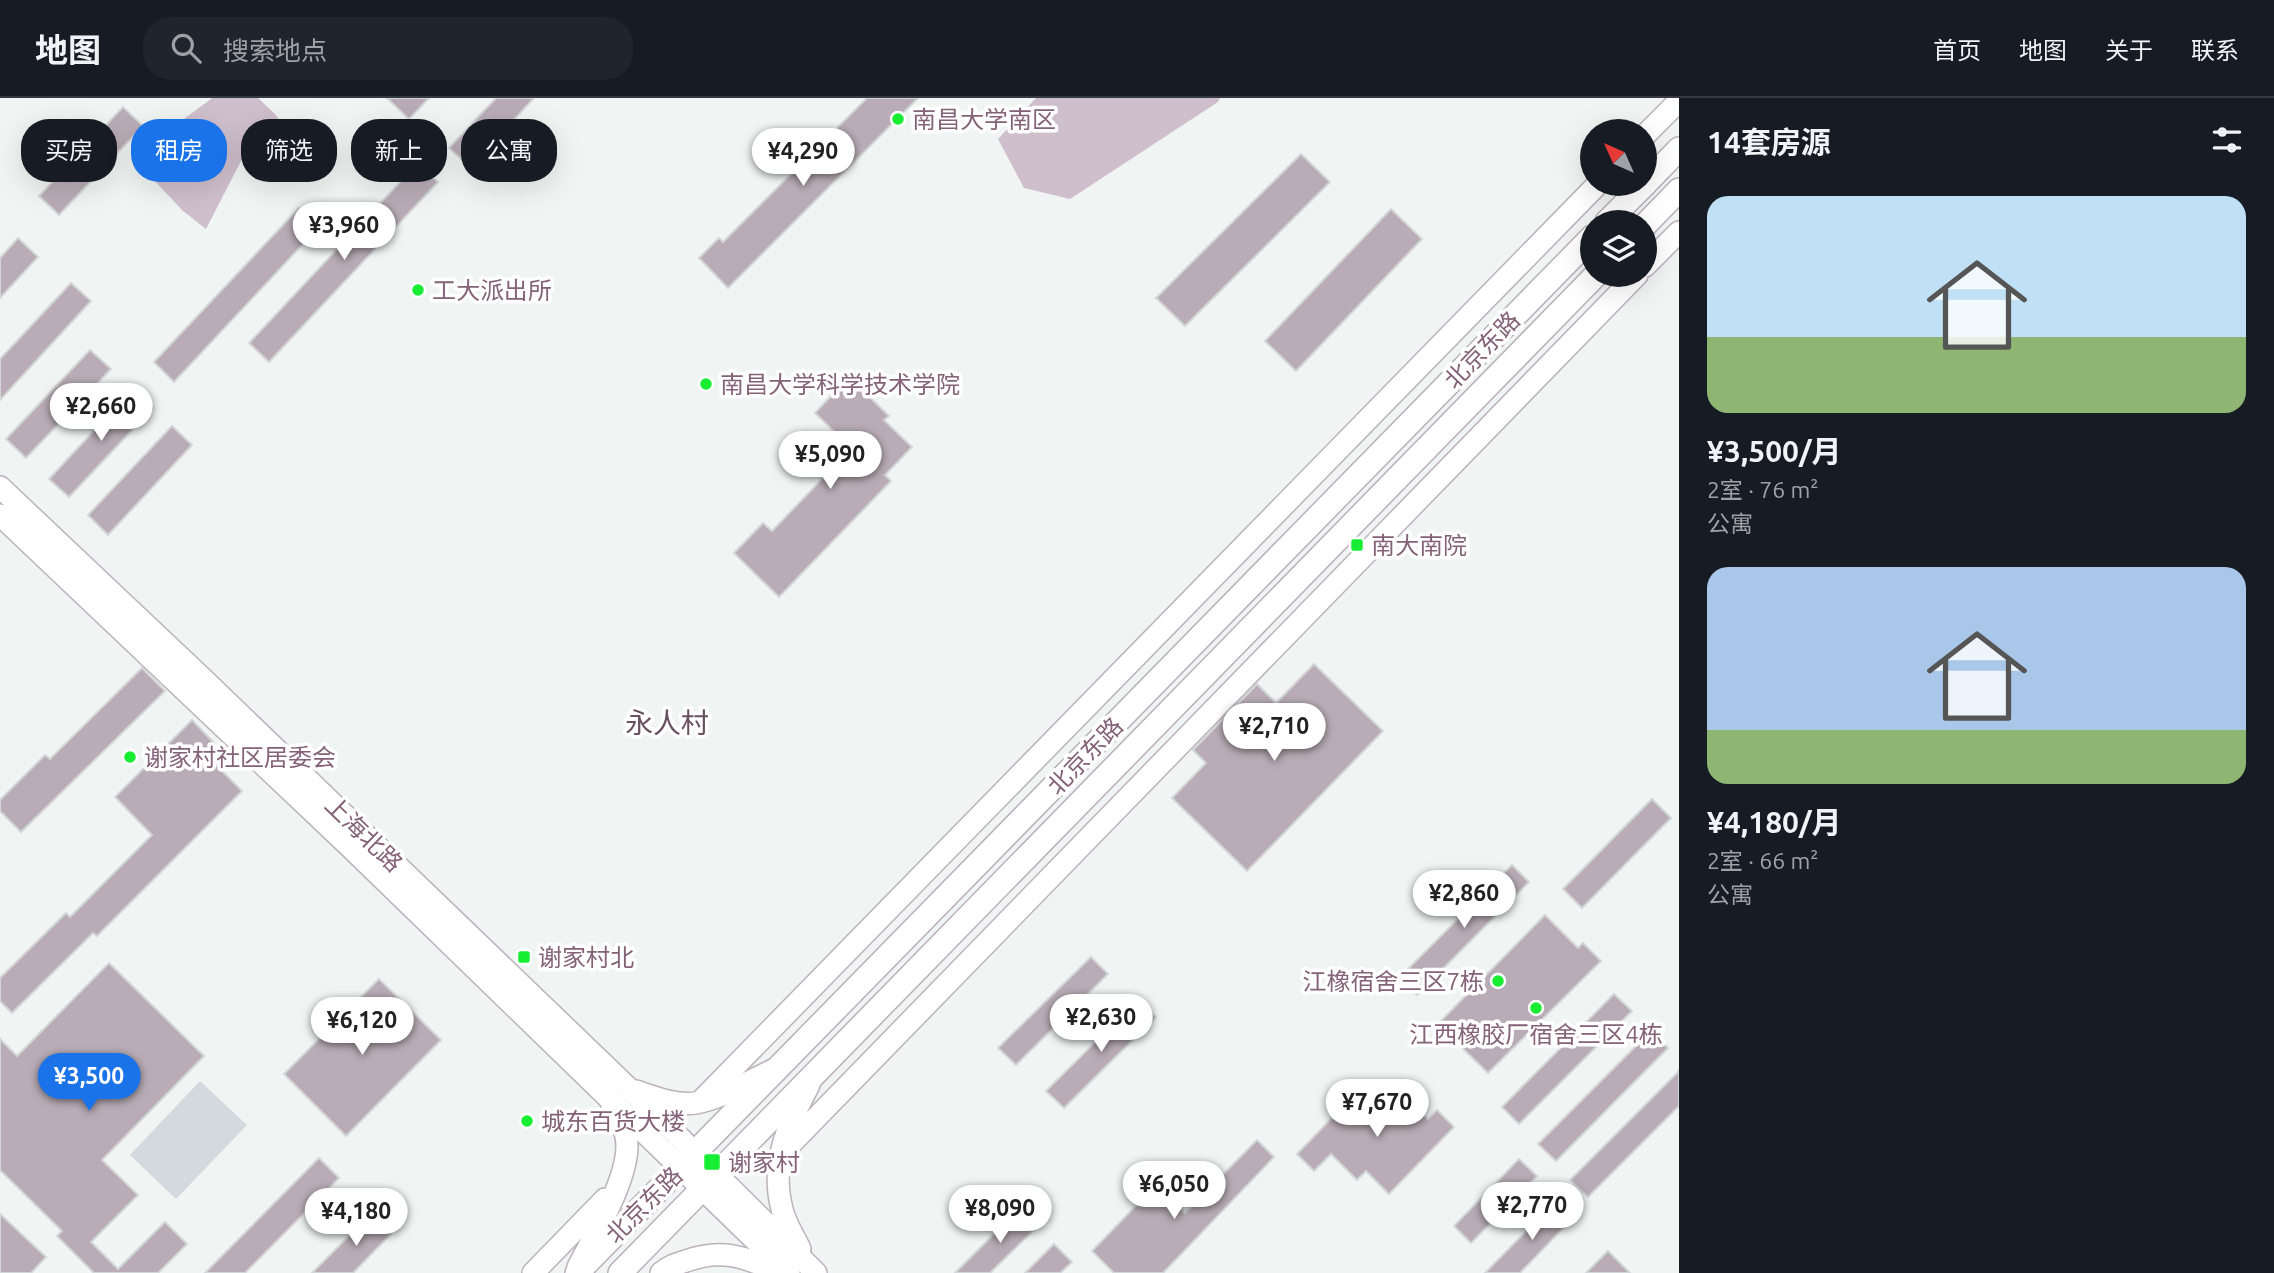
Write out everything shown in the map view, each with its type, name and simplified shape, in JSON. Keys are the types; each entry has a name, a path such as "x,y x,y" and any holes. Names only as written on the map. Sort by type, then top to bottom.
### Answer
{"main road":[{"path":"1657,123 1679,101"},
{"path":"1657,172 1679,149"},
{"path":"1657,213 1679,190"},
{"name":"北京东路","path":"701,1101 1586,196"},
{"path":"1619,210 1633,196"},
{"path":"1657,254 1679,232"},
{"name":"北京东路","path":"576,1273 782,1066 1580,249"},
{"name":"北京东路","path":"620,1273 1584,287"},
{"path":"780,1156 1625,287"},
{"name":"上海北路","path":"0,487 628,1088 689,1160"},
{"name":"上海北路","path":"0,515 599,1087 689,1160"},
{"path":"628,1088 660,1100 694,1103 720,1095 782,1066"},
{"path":"804,1270 782,1212 778,1173 790,1120 814,1075"},
{"path":"576,1273 617,1188 626,1158 627,1144 622,1122 599,1087"},
{"path":"689,1160 804,1270"},
{"path":"533,1273 617,1188"},
{"path":"661,1273 668,1267 708,1254 740,1257 783,1273"}],"shaded area":[{"path":"212,98 258,98 279,119 241,119 241,161 206,229 183,211 156,182 227,182 227,119 184,119"},
{"path":"1036,98 1220,98 1218,102 1070,199 1024,188 998,139"},
{"path":"200,1081 247,1125 176,1199 130,1155"}],"building":[{"path":"387,98 429,98 409,119"},
{"path":"496,98 534,98 515,119 476,119"},
{"path":"867,98 918,98 728,288 699,258 719,238 723,242"},
{"path":"123,107 136,119 131,119 131,139 117,154 117,119 112,119"},
{"path":"461,135 461,159 449,148"},
{"path":"1301,154 1330,182 1185,326 1156,298"},
{"path":"52,182 90,182 59,215 39,196"},
{"path":"400,182 438,182 269,362 249,343"},
{"path":"299,208 319,227 174,382 154,362"},
{"path":"1391,209 1422,239 1296,371 1265,341"},
{"path":"18,238 38,257 0,298 0,258"},
{"path":"71,283 91,301 0,400 0,359"},
{"path":"90,350 111,369 26,458 6,439"},
{"path":"849,377 889,416 884,420 912,447 885,475 891,481 779,597 734,553 763,523 772,531 848,452 843,447 847,444 815,413"},
{"path":"133,389 153,408 69,497 49,479"},
{"path":"172,426 192,445 108,535 88,515"},
{"path":"1314,664 1383,731 1247,871 1172,798 1206,763 1193,750 1257,684 1276,703"},
{"path":"142,668 165,691 21,832 0,811 0,800 45,755 50,759"},
{"path":"192,720 215,744 205,754 242,791 97,936 93,933 12,1013 0,1001 0,978 66,913 70,917 152,835 115,797"},
{"path":"1652,799 1671,818 1582,908 1563,889"},
{"path":"1512,865 1529,882 1417,995 1399,978"},
{"path":"1545,915 1578,948 1583,943 1601,961 1488,1073 1455,1041 1450,1046 1433,1029"},
{"path":"1091,957 1108,974 1016,1065 998,1048"},
{"path":"109,963 204,1056 102,1160 138,1195 91,1242 118,1269 165,1222 187,1244 158,1273 94,1273 57,1236 62,1231 0,1170 0,1039 17,1056"},
{"path":"379,979 441,1040 346,1136 284,1074"},
{"path":"1614,994 1632,1011 1519,1124 1502,1107"},
{"path":"1138,1000 1156,1017 1064,1108 1046,1091"},
{"path":"1651,1031 1668,1048 1556,1161 1538,1144"},
{"path":"1679,1071 1679,1106 1588,1197 1570,1180"},
{"path":"1362,1087 1389,1113 1405,1096 1428,1119 1437,1110 1454,1127 1389,1194 1366,1171 1357,1180 1331,1154 1314,1171 1297,1154"},
{"path":"1257,1140 1274,1157 1163,1273 1114,1273 1092,1251 1157,1184 1185,1213"},
{"path":"319,1158 339,1178 245,1273 205,1273"},
{"path":"1519,1159 1537,1176 1471,1243 1454,1226"},
{"path":"1555,1202 1572,1219 1520,1273 1485,1273"},
{"path":"1019,1209 1037,1227 990,1273 955,1273"},
{"path":"0,1214 46,1257 31,1273 0,1273"},
{"path":"371,1214 391,1234 353,1273 312,1273"},
{"path":"1054,1244 1072,1262 1060,1273 1025,1273"},
{"path":"1608,1251 1630,1273 1586,1273"}],"place":[{"name":"南昌大学南区","path":"898,119"},
{"name":"工大派出所","path":"418,290"},
{"name":"南昌大学科学技术学院","path":"706,384"},
{"name":"南大南院","path":"1357,545"},
{"name":"谢家村社区居委会","path":"130,757"},
{"name":"谢家村北","path":"524,957"},
{"name":"江橡宿舍三区7栋","path":"1498,981"},
{"name":"江西橡胶厂宿舍三区4栋","path":"1536,1008"},
{"name":"城东百货大楼","path":"527,1121"},
{"name":"谢家村","path":"712,1162"}],"district":[{"name":"永人村","path":"667,722"}]}
